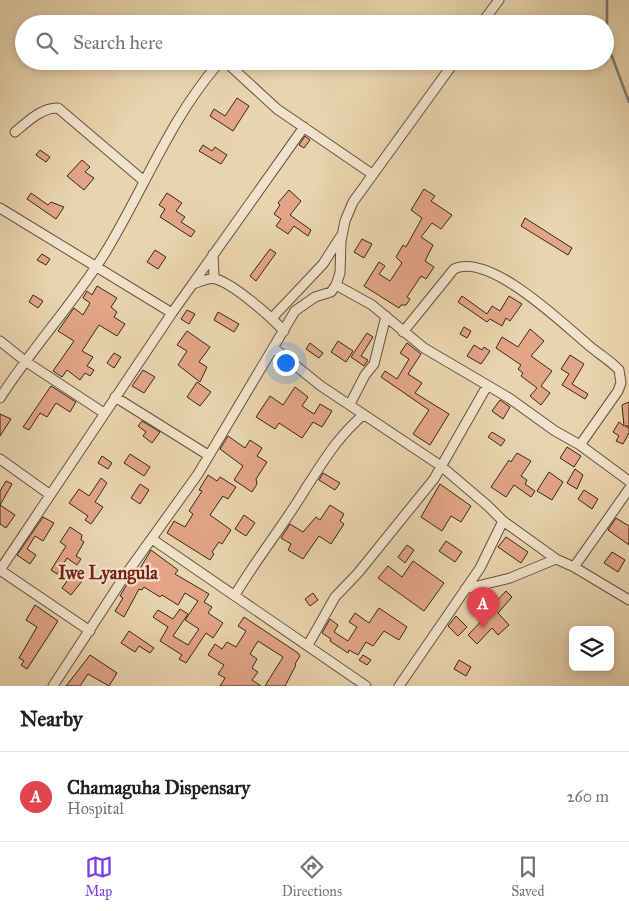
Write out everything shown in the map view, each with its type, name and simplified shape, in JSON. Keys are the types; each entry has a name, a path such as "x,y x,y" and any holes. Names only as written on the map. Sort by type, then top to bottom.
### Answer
{"street":[{"path":"487,15 499,0"},
{"path":"0,398 25,361 96,267 144,182 203,83 213,70"},
{"path":"235,70 277,109 372,174"},
{"path":"272,318 323,264 342,234 353,202 372,174 414,121 449,70"},
{"path":"15,132 41,113 49,109 58,108 144,182"},
{"path":"90,631 0,570 49,494 172,313 304,127"},
{"path":"0,208 172,313"},
{"path":"53,686 208,456 274,349 295,311 307,301 331,292 336,286 340,273 342,234"},
{"path":"213,254 214,278"},
{"path":"404,332 454,268 472,266 517,287 540,303 619,370 621,383 618,391 580,445"},
{"path":"193,284 214,278 249,300 272,318 284,331"},
{"path":"336,286 386,316 404,332 580,445 629,481"},
{"path":"350,404 365,375 374,364 386,316"},
{"path":"0,341 25,361 104,413"},
{"path":"274,349 308,377 441,466 488,506 502,521 556,559 574,567 629,600"},
{"path":"308,645 335,597 358,573 426,489 487,386"},
{"path":"115,397 208,456"},
{"path":"235,595 264,547 306,489 321,462 350,427 363,415"},
{"path":"0,459 49,494"},
{"path":"574,567 629,489"},
{"path":"399,686 488,554 502,521"},
{"path":"152,539 366,686"},
{"path":"464,589 510,578 556,559"}],"building":[{"path":"237,98 249,106 233,131 210,116 214,109 225,116"},
{"path":"305,136 310,140 304,148 299,145"},
{"path":"203,145 212,151 215,147 227,155 221,164 199,151"},
{"path":"40,150 50,157 46,162 36,155"},
{"path":"82,160 90,167 85,172 94,178 84,190 67,176"},
{"path":"424,189 435,196 431,201 452,215 441,229 432,223 421,237 433,245 425,261 434,267 426,279 421,276 407,297 410,299 406,305 401,305 399,308 364,286 379,262 385,266 379,274 390,281 402,263 396,257 403,245 406,247 422,218 411,210"},
{"path":"289,190 301,201 290,215 311,230 308,236 294,226 288,234 276,226 281,219 274,214 280,205 278,203"},
{"path":"31,193 48,205 51,202 64,207 56,219 27,199"},
{"path":"167,193 182,203 176,211 185,217 181,222 195,231 191,237 160,217 165,209 159,205"},
{"path":"525,218 572,248 568,255 521,226"},
{"path":"362,239 372,244 364,258 354,252"},
{"path":"270,249 276,253 256,281 250,276"},
{"path":"155,250 166,257 158,269 147,262"},
{"path":"42,254 50,259 46,265 37,260"},
{"path":"97,286 117,298 111,307 117,312 114,317 125,324 117,336 99,325 82,351 93,357 87,366 94,370 90,376 85,373 80,380 67,370 62,377 53,371 74,341 58,331 74,308 83,315 90,303 83,298 87,291 92,295"},
{"path":"33,295 43,301 38,308 29,302"},
{"path":"462,296 487,314 492,306 500,311 509,296 522,304 510,321 506,318 502,326 490,319 487,322 458,302"},
{"path":"187,310 195,314 189,324 181,319"},
{"path":"218,312 239,324 234,332 214,320"},
{"path":"464,327 471,331 467,338 460,334"},
{"path":"530,329 544,341 531,356 552,371 541,386 550,393 541,405 530,396 537,388 521,376 523,373 518,369 521,365 496,348 502,337 518,347"},
{"path":"187,331 210,347 199,362 207,367 200,382 178,365 187,351 177,345"},
{"path":"367,333 373,337 361,356 368,360 364,366 351,357"},
{"path":"338,341 353,351 346,362 331,352"},
{"path":"310,343 323,353 319,358 306,349"},
{"path":"407,343 421,354 408,374 422,383 415,393 449,414 430,445 413,434 429,410 381,377 385,371 397,379 409,359 400,353"},
{"path":"474,345 482,350 484,347 490,351 481,364 467,356"},
{"path":"114,353 121,357 114,368 107,363"},
{"path":"570,355 584,364 572,384 588,394 585,399 562,385 569,374 561,369"},
{"path":"143,370 155,377 144,393 132,386"},
{"path":"197,382 211,392 200,406 187,397"},
{"path":"51,386 76,402 70,412 56,403 47,417 40,413 29,430 23,427"},
{"path":"295,387 308,397 302,406 314,414 320,404 332,411 322,427 313,422 302,438 279,423 275,429 256,417 270,396 283,405"},
{"path":"500,400 510,407 503,419 492,411"},
{"path":"629,402 629,426 625,426 629,428 629,433 623,444 616,441 619,436 613,432 619,422 624,426 622,405"},
{"path":"0,414 11,419 0,436"},
{"path":"142,421 160,432 152,443 143,436 146,432 138,426"},
{"path":"492,432 505,440 501,446 488,437"},
{"path":"228,436 245,448 250,440 262,448 257,456 267,462 256,479 257,484 252,492 234,480 243,466 220,449"},
{"path":"567,447 581,456 574,467 560,458"},
{"path":"517,453 531,461 521,476 527,480 525,484 535,491 531,497 514,485 506,497 491,487 509,460 511,462"},
{"path":"130,454 150,467 144,476 124,463"},
{"path":"102,456 112,463 108,469 98,463"},
{"path":"575,469 583,475 577,489 567,483"},
{"path":"549,472 563,482 552,500 537,491"},
{"path":"323,473 340,483 335,490 319,480"},
{"path":"208,475 217,481 220,477 236,487 228,499 223,496 210,515 231,530 222,544 219,542 212,552 214,554 210,560 167,533 174,521 185,527 193,514 189,511 202,491 199,490"},
{"path":"101,478 107,483 95,502 103,507 91,524 85,520 88,516 69,503 79,489 89,496"},
{"path":"6,481 12,484 0,505 0,491"},
{"path":"140,484 149,490 140,504 131,498"},
{"path":"440,484 471,506 461,522 451,516 442,531 421,517"},
{"path":"584,490 598,499 592,509 578,499"},
{"path":"0,505 15,515 6,528 0,524"},
{"path":"330,505 344,514 340,521 344,524 331,544 319,536 303,559 288,550 291,544 281,538 290,524 303,532 316,517 320,520"},
{"path":"244,515 255,523 246,536 235,529"},
{"path":"43,517 54,523 43,541 35,536 27,549 36,555 30,564 17,555"},
{"path":"616,518 629,526 629,545 608,530"},
{"path":"70,527 82,535 81,540 84,542 76,556 81,559 77,565 67,558 57,574 51,570 66,546 60,542"},
{"path":"506,537 528,552 521,563 498,547"},
{"path":"446,541 462,552 455,562 439,551"},
{"path":"407,545 414,550 405,563 398,557"},
{"path":"151,550 178,570 175,574 209,594 204,602 212,607 208,613 223,623 213,638 206,633 186,663 179,659 182,655 160,641 168,627 153,617 158,610 173,619 180,609 188,614 173,636 188,645 199,629 185,620 198,601 185,593 178,605 144,587 142,590 139,589 124,617 115,611 123,598 120,596 127,584 130,585"},
{"path":"612,552 625,560 618,572 604,563"},
{"path":"413,561 444,583 424,611 378,578 388,566 402,577"},
{"path":"72,574 82,581 71,595 62,588"},
{"path":"506,591 512,597 498,613 509,625 498,635 492,628 477,644 468,635 494,608 492,606"},
{"path":"313,593 318,600 310,606 305,599"},
{"path":"35,605 58,621 27,669 21,665 24,661 19,658 37,627 26,620"},
{"path":"379,608 407,627 399,640 384,631 373,646 366,642 358,655 349,650 348,653 322,633 330,619 338,625 334,632 348,641 357,627 349,622 355,613 369,623"},
{"path":"456,616 467,627 458,636 448,626"},
{"path":"244,617 300,656 285,686 265,686 283,657 258,641 250,654 257,659 252,668 258,672 252,680 261,686 220,686 225,678 218,674 224,665 208,655 215,644 222,649 227,642 236,647 246,631 238,626"},
{"path":"129,631 154,648 150,653 139,646 135,652 121,643"},
{"path":"90,655 117,673 109,686 88,674 80,686 66,686"},
{"path":"363,655 371,660 367,665 359,660"},
{"path":"459,660 471,667 466,676 454,669"}],"waterway":[{"path":"607,0 607,15"},
{"path":"614,62 629,102"}],"place":[{"name":"Chamaguha Dispensary","path":"483,628"}],"district":[{"name":"Iwe Lyangula","path":"108,573"}]}
